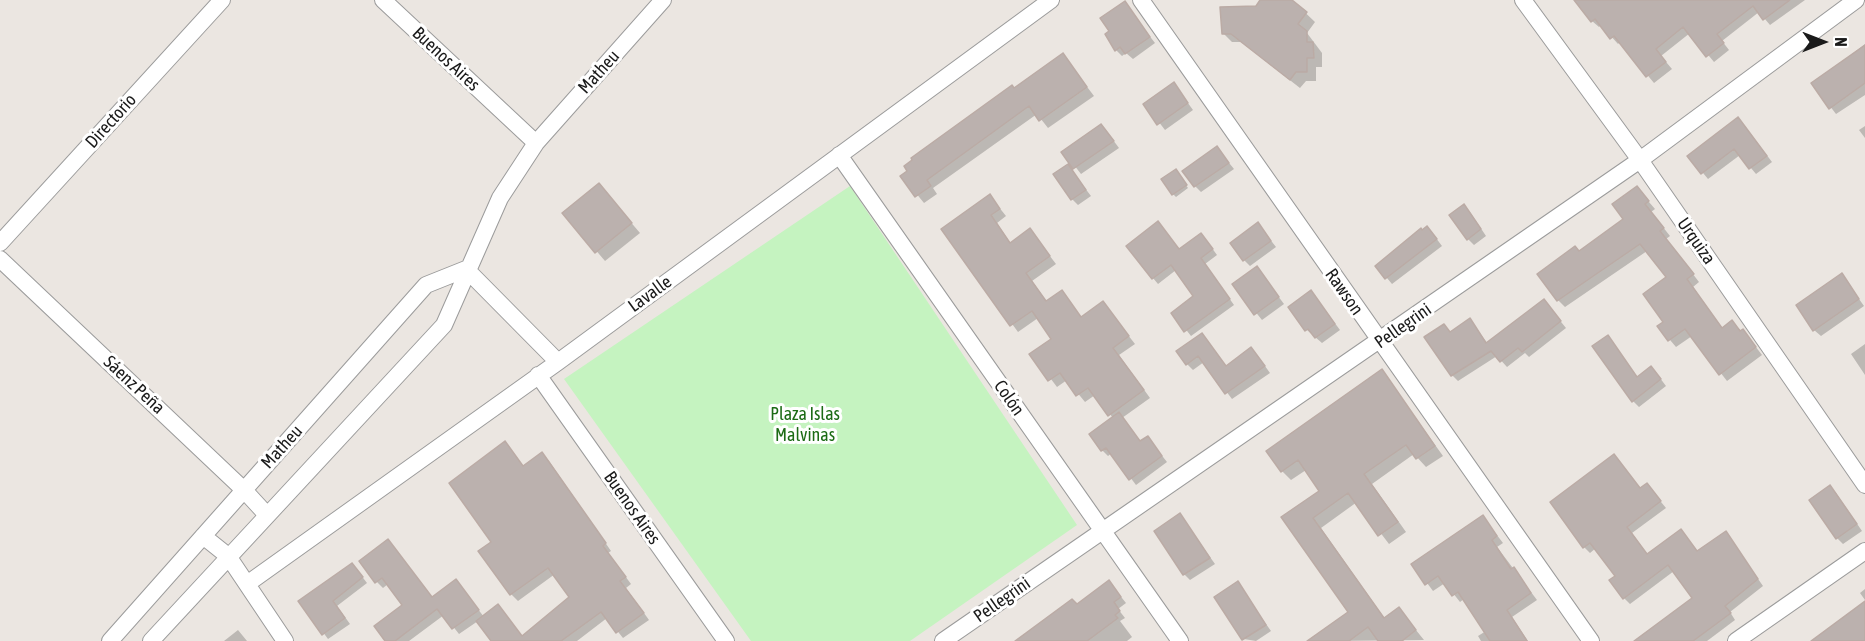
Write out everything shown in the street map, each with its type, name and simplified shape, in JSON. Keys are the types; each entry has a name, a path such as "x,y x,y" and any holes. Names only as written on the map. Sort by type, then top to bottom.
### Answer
{"street":[{"name":"Directorio","path":"0,243 222,0"},
{"name":"Buenos Aires","path":"383,0 536,143"},
{"name":"Matheu","path":"150,641 444,325 466,269 500,198 536,143 663,0"},
{"name":"Lavalle","path":"247,584 558,362 1051,0"},
{"name":"Rawson","path":"1141,0 1591,641"},
{"name":"Urquiza","path":"1524,0 1641,160 1865,485"},
{"name":"Pellegrini","path":"943,641 1641,160 1856,0"},
{"name":"Colón","path":"839,155 1180,641"},
{"name":"Sáenz Peña","path":"0,259 244,490 266,514"},
{"name":"Matheu","path":"110,641 426,285 466,269"},
{"path":"466,269 558,362"},
{"name":"Buenos Aires","path":"538,375 726,641"},
{"path":"203,536 228,556 285,641"},
{"path":"1736,641 1865,551"}],"green space":[{"name":"Plaza Islas Malvinas","path":"850,186 1077,525 910,641 751,641 564,379"}],"building":[{"path":"1260,0 1292,0 1307,12 1298,24 1307,31 1307,42 1313,42 1314,58 1307,58 1307,72 1296,72 1290,80 1231,34 1222,34 1220,7 1256,6"},
{"path":"1574,0 1790,0 1763,20 1753,6 1717,34 1724,43 1706,57 1683,27 1656,49 1666,62 1646,77 1614,36 1610,39 1595,19 1591,22"},
{"path":"1125,1 1150,37 1125,54 1120,47 1115,51 1105,34 1109,31 1100,18"},
{"path":"1865,45 1865,83 1829,109 1811,83"},
{"path":"1063,53 1087,87 1039,121 1029,106 927,180 931,186 915,197 900,176 907,171 904,166 912,160 911,158 1012,85 1014,88"},
{"path":"1174,82 1188,103 1157,125 1143,104"},
{"path":"1738,117 1767,156 1749,169 1734,149 1701,174 1687,156"},
{"path":"1101,124 1114,141 1073,169 1061,152"},
{"path":"1217,146 1229,163 1194,187 1182,171"},
{"path":"1068,164 1086,190 1071,200 1053,174"},
{"path":"1176,169 1187,185 1172,195 1161,179"},
{"path":"599,183 632,223 595,253 562,213"},
{"path":"1637,186 1649,201 1645,204 1664,228 1660,231 1694,274 1687,279 1722,328 1732,320 1740,331 1743,329 1756,347 1719,375 1685,329 1668,341 1657,326 1663,322 1643,294 1666,277 1640,244 1557,301 1537,274 1575,246 1579,251 1623,219 1612,204"},
{"path":"990,194 1000,209 991,215 1010,243 1030,228 1050,256 1026,273 1046,301 1062,290 1081,317 1103,301 1129,336 1113,348 1144,390 1108,416 1088,388 1076,396 1060,373 1048,381 1029,354 1051,339 1032,311 1010,326 941,229"},
{"path":"1464,204 1481,229 1467,240 1449,215"},
{"path":"1158,221 1179,249 1201,233 1213,249 1201,258 1230,299 1184,332 1171,313 1193,296 1171,265 1152,279 1126,246"},
{"path":"1258,222 1271,241 1243,261 1230,243"},
{"path":"1427,226 1437,239 1385,279 1375,266 1421,228 1422,230"},
{"path":"1257,266 1279,297 1254,315 1232,284"},
{"path":"1842,273 1859,299 1813,331 1796,305"},
{"path":"1311,290 1335,324 1315,338 1308,329 1305,331 1288,307"},
{"path":"1544,299 1561,321 1522,352 1518,348 1500,362 1491,351 1451,376 1424,337 1444,324 1450,332 1470,318 1486,343"},
{"path":"1202,333 1226,366 1251,347 1265,366 1225,394 1198,356 1186,365 1176,351"},
{"path":"1608,335 1637,377 1651,366 1661,379 1632,402 1592,346"},
{"path":"1382,369 1435,446 1416,459 1406,445 1364,474 1398,522 1378,536 1348,493 1313,518 1384,618 1399,607 1416,630 1402,641 1378,641 1368,627 1349,641 1307,641 1348,612 1281,517 1319,491 1298,460 1281,472 1266,451"},
{"path":"1119,412 1140,441 1148,436 1162,456 1129,480 1106,448 1101,451 1089,434"},
{"path":"505,441 523,466 542,452 606,543 603,546 626,577 620,581 644,613 616,633 601,612 561,641 491,641 476,621 498,604 522,636 569,597 548,568 510,595 478,551 491,542 449,483"},
{"path":"1614,454 1640,488 1647,483 1661,501 1627,527 1647,554 1681,529 1697,551 1726,531 1758,579 1725,606 1731,613 1693,641 1634,641 1692,598 1668,565 1623,599 1609,580 1615,576 1590,543 1583,548 1550,502"},
{"path":"1830,485 1857,524 1836,539 1809,500"},
{"path":"1180,513 1210,558 1183,575 1154,531"},
{"path":"1483,515 1497,536 1492,540 1511,569 1514,567 1531,593 1507,610 1527,641 1490,641 1458,592 1452,596 1438,576 1425,585 1411,564"},
{"path":"388,539 432,597 456,579 479,610 452,629 437,609 395,641 385,641 374,626 402,605 382,578 375,583 359,561"},
{"path":"352,563 363,577 333,601 345,618 322,635 298,601"},
{"path":"1109,580 1121,597 1114,602 1120,611 1115,615 1118,618 1087,641 1015,641 1072,599 1077,604"},
{"path":"1238,581 1266,625 1242,640 1214,597"},
{"path":"1865,601 1865,641 1811,641"}]}
